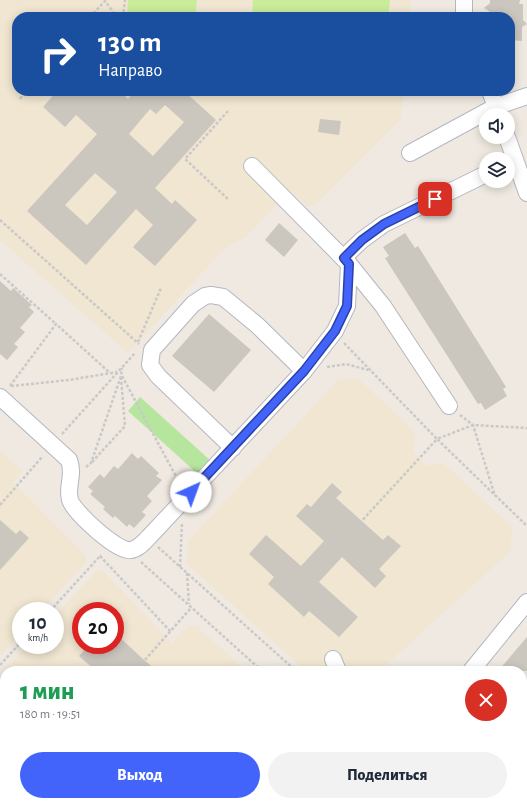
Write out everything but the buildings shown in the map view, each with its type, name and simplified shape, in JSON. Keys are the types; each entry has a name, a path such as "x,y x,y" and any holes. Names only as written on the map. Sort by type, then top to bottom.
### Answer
{"lane":[{"path":"464,0 464,12"},
{"path":"492,96 496,108"},
{"path":"503,108 527,96"},
{"path":"410,153 479,120"},
{"path":"510,144 517,159 527,193"},
{"path":"252,166 346,261 383,306 449,406"},
{"path":"5,390 52,446 69,460 72,470 68,489 70,501 78,512 108,540 121,549 130,551 138,547 148,538 181,504 304,371 335,331 347,306 346,261 362,240 384,224 479,177"},
{"path":"233,448 158,376 150,365 152,350 193,304 205,296 223,297 256,325 304,371"},
{"path":"474,666 527,602"}],"path":[{"path":"94,12 105,0 113,12"},
{"path":"124,12 125,0"},
{"path":"228,111 185,159 229,200"},
{"path":"0,220 142,346"},
{"path":"0,274 110,373"},
{"path":"137,343 161,288"},
{"path":"5,390 56,324"},
{"path":"335,331 369,370 437,440 527,526"},
{"path":"0,505 137,352"},
{"path":"304,371 346,364 369,370"},
{"path":"84,469 125,426 121,376 122,367"},
{"path":"5,390 118,372"},
{"path":"91,463 121,376"},
{"path":"121,376 180,482 182,521 180,567"},
{"path":"449,406 473,425 495,497"},
{"path":"346,538 437,440 473,425 527,428"},
{"path":"148,538 290,666"},
{"path":"130,551 256,666"},
{"path":"58,602 104,552"},
{"path":"100,556 171,632"},
{"path":"187,573 189,604"},
{"path":"140,666 191,608"},
{"path":"0,665 12,652"}],"shaded area":[{"path":"0,0 411,0 410,12 12,12 12,96 403,96 401,119 315,205 308,207 291,190 247,236 225,248 128,353 0,240"},
{"path":"339,379 358,379 406,423 415,436 413,452 420,459 428,466 443,463 512,527 510,552 385,666 300,666 187,564 188,541"},
{"path":"0,451 22,471 13,482 86,556 86,562 49,602 12,602 12,643 0,656"},
{"path":"97,571 103,571 172,644 188,626 196,626 240,666 9,666 20,654 64,654 64,606"}],"green space":[{"path":"128,0 197,0 196,12 127,12"},
{"path":"253,0 390,0 389,12 252,12"},
{"path":"140,397 211,461 199,475 128,411"}],"route":[{"path":"191,492 304,371 335,331 347,306 349,264 344,258 362,240 384,224 435,199"}]}
